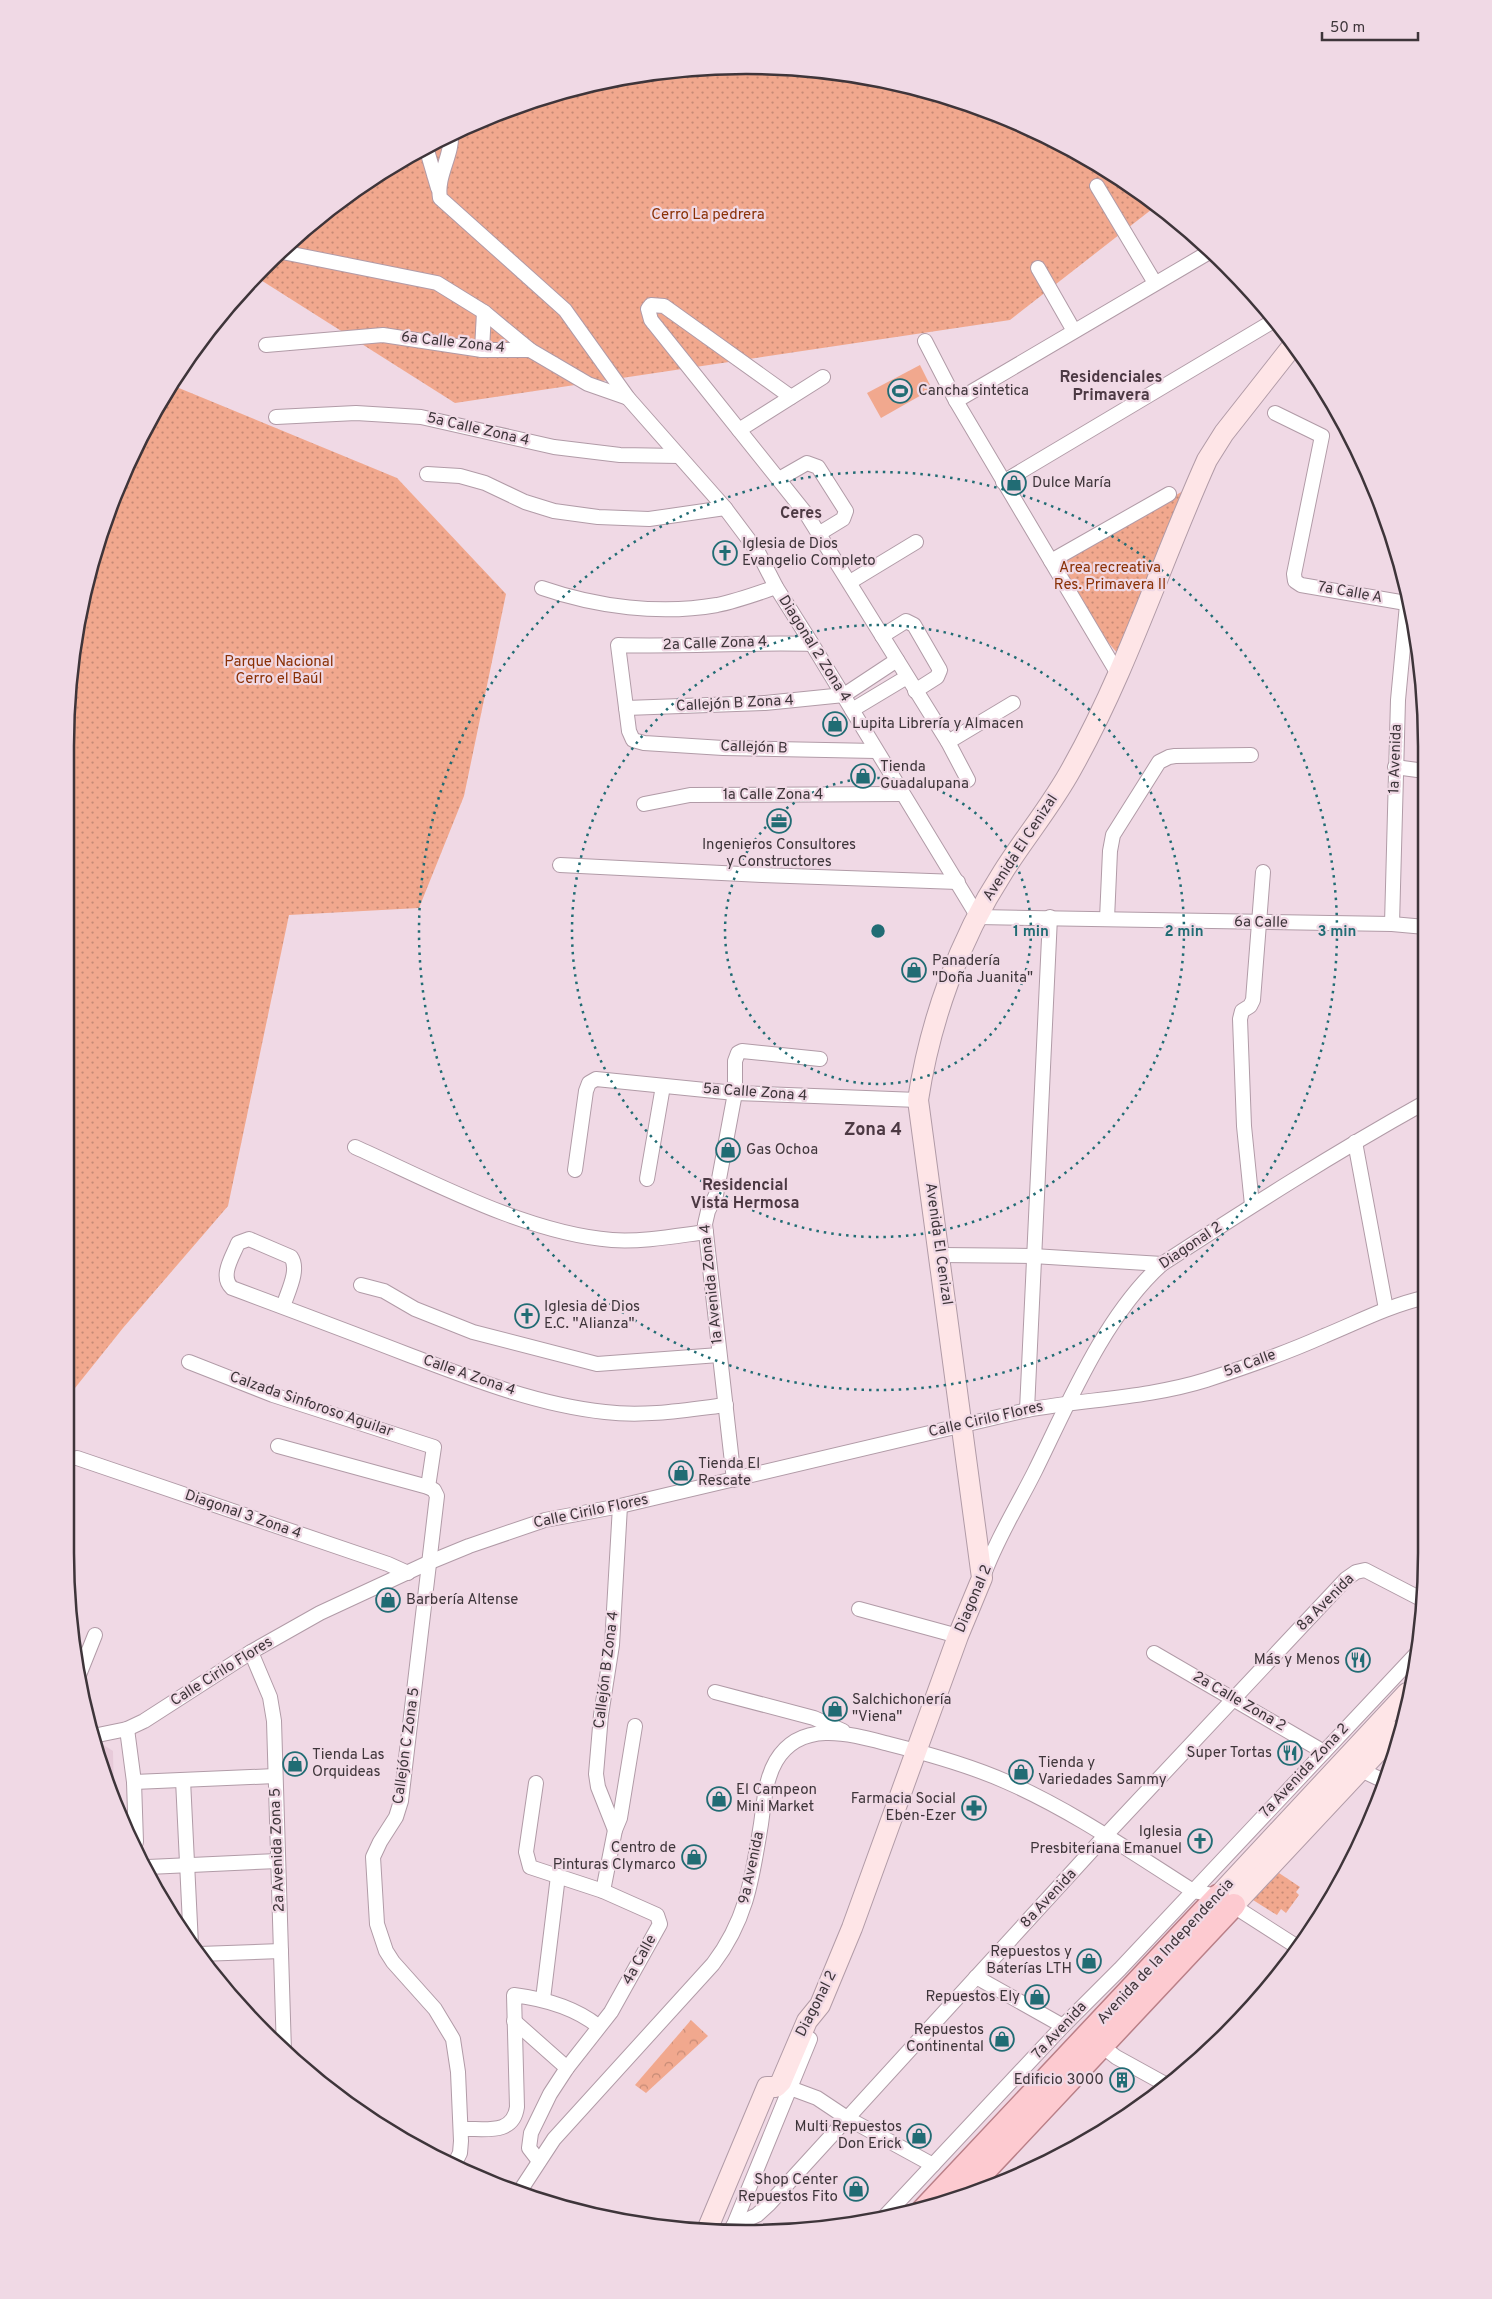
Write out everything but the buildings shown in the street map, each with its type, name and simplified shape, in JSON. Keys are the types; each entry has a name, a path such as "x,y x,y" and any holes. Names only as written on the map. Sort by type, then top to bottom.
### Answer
{"main road":[{"name":"Avenida de la Independencia","path":"976,2185 1102,2046 1226,1901"},
{"name":"Avenida de la Independencia","path":"935,2198 1226,1901"}],"street":[{"path":"438,188 446,144"},
{"name":"Diagonal 2 Zona 4","path":"428,154 440,198 444,204 565,310 628,398 725,508 758,552 776,587 844,695 876,751 978,917"},
{"path":"1096,186 1155,283"},
{"path":"290,254 437,283 484,312 530,350 588,384 628,398"},
{"path":"956,401 1204,255"},
{"path":"1038,268 1074,331"},
{"path":"791,397 664,306 651,305 648,310 651,320 820,533 915,691 948,742 968,780"},
{"path":"482,350 484,312"},
{"path":"1003,482 1269,324"},
{"name":"6a Calle Zona 4","path":"266,345 383,335 482,350 530,350"},
{"path":"925,341 956,401 1118,674"},
{"name":"Avenida El Cenizal","path":"982,1578 918,1100 929,1042 954,966 978,917 1002,873 1072,768 1118,674 1210,454 1224,433 1289,351"},
{"path":"739,430 823,378"},
{"name":"5a Calle Zona 4","path":"276,417 356,413 421,417 554,447 620,455 679,456"},
{"name":"7a Calle A","path":"1275,413 1322,436 1294,574 1296,581 1301,585 1401,597"},
{"path":"779,479 807,463 818,467 846,511 843,519 820,533"},
{"path":"427,474 460,476 485,483 525,502 554,511 598,517 649,519 725,508"},
{"path":"1051,561 1169,494"},
{"path":"850,582 916,542"},
{"path":"542,588 571,598 613,605 656,609 715,605 776,587"},
{"name":"1a Avenida","path":"1392,924 1395,767 1398,700 1405,617"},
{"path":"882,636 903,622 910,621 934,658 940,668 940,674 915,691"},
{"name":"2a Calle Zona 4","path":"626,708 618,646 678,647 754,642 812,644"},
{"path":"844,695 897,660"},
{"path":"852,710 907,677"},
{"name":"Callejón B Zona 4","path":"626,708 765,703 844,695"},
{"path":"948,742 1013,704"},
{"name":"Callejón B","path":"626,708 629,731 633,740 644,743 723,748 876,751"},
{"path":"1107,919 1110,851 1113,835 1159,762 1175,756 1251,755"},
{"path":"1395,767 1418,770"},
{"name":"1a Calle Zona 4","path":"644,804 690,796 902,794"},
{"path":"560,865 958,882"},
{"path":"1252,1205 1244,1126 1240,1019 1242,1011 1250,1006 1253,1000 1263,872"},
{"name":"6a Calle","path":"978,917 1392,924 1418,926"},
{"path":"1027,1410 1050,917"},
{"name":"1a Avenida Zona 4","path":"734,1480 719,1355 706,1218 716,1195 735,1093 735,1058 740,1051 820,1059"},
{"name":"5a Calle Zona 4","path":"575,1170 586,1091 592,1080 735,1093 918,1100"},
{"path":"647,1179 663,1086"},
{"name":"Diagonal 2","path":"709,2224 767,2087 779,2086 807,2022 820,2005 852,1928 958,1636 982,1578 1070,1402 1109,1330 1139,1288 1162,1264 1252,1205 1355,1142 1418,1106"},
{"path":"1355,1142 1386,1309"},
{"path":"356,1147 486,1206 556,1229 612,1240 634,1240 706,1232"},
{"name":"Calle A Zona 4","path":"283,1307 295,1269 291,1257 249,1240 242,1240 238,1243 226,1273 226,1280 232,1288 460,1374 518,1393 583,1409 631,1414 726,1405"},
{"path":"940,1255 1033,1256 1162,1264"},
{"path":"361,1285 384,1291 415,1309 473,1332 597,1364 719,1355"},
{"name":"5a Calle","path":"1070,1402 1154,1392 1204,1380 1286,1351 1386,1309 1418,1299"},
{"name":"Calzada Sinforoso Aguilar","path":"189,1362 273,1395 434,1447"},
{"name":"Calle Cirilo Flores","path":"99,1735 127,1729 144,1721 252,1652 320,1613 469,1546 545,1520 620,1506 962,1424 1070,1402"},
{"path":"278,1446 432,1489"},
{"name":"Callejón C Zona 5","path":"434,1447 432,1489 437,1502 401,1800 396,1817 373,1857 375,1915 380,1937 386,1951 435,2009 452,2039 458,2072 461,2129 460,2153 457,2159"},
{"name":"Diagonal 3 Zona 4","path":"77,1458 388,1564 408,1573"},
{"name":"Callejón B Zona 4","path":"615,1830 598,1787 596,1774 601,1715 612,1644 620,1506"},
{"name":"8a Avenida","path":"741,2225 757,2215 769,2204 1106,1836 1346,1579 1356,1572 1364,1570 1417,1597"},
{"path":"859,1609 958,1636"},
{"path":"83,1662 95,1635"},
{"name":"2a Avenida Zona 5","path":"252,1652 272,1708 283,2039"},
{"name":"2a Calle Zona 2","path":"1154,1653 1324,1752"},
{"name":"7a Avenida Zona 2","path":"1193,1891 1409,1662"},
{"path":"715,1692 814,1718 846,1733"},
{"name":"Avenida de la Independencia","path":"1226,1901 1401,1701"},
{"path":"603,1891 615,1830 620,1818 635,1726"},
{"path":"127,1729 134,1782 136,1834"},
{"name":"9a Avenida","path":"522,2187 554,2139 713,1964 732,1936 744,1908 767,1788 774,1764 780,1755 796,1741 804,1737 826,1732 846,1733 962,1764 1008,1783 1050,1804 1106,1836 1193,1891 1226,1901"},
{"name":"Avenida de la Independencia","path":"1226,1901 1361,1770 1392,1736"},
{"path":"1361,1770 1379,1779"},
{"path":"134,1782 275,1776"},
{"path":"184,1780 190,1931"},
{"name":"4a Calle","path":"536,1783 526,1858 530,1866 603,1891 657,1915 660,1924 611,2012 598,2026 550,2094 528,2140 532,2153 539,2161"},
{"path":"152,1867 278,1862"},
{"path":"543,1999 558,1876"},
{"name":"7a Avenida","path":"893,2208 1062,2026 1193,1891"},
{"path":"1226,1901 1292,1944"},
{"path":"207,1954 281,1951"},
{"path":"976,1977 1062,2026"},
{"path":"461,2129 506,2127 514,2120 517,2107 514,1995 543,1999 577,2012 598,2026"},
{"path":"734,2225 817,2022 820,2005"},
{"path":"514,2021 567,2068"},
{"path":"1102,2046 1116,2057 1160,2082"},
{"path":"790,2088 816,2098 847,2118 934,2165"}],"shaded area":[{"path":"102,1744 113,1751 114,1781 109,1769"}],"green space":[{"name":"Cerro La pedrera","path":"702,75 790,75 877,87 962,109 1003,125 1043,143 1082,164 1151,210 1010,320 455,403 262,281 303,241 337,213 373,187 410,164 449,143 489,125 530,109 572,97 615,87"},
{"name":"Cancha sintetica","path":"920,365 932,389 881,418 867,393"},
{"name":"Parque Nacional Cerro el Baúl","path":"178,388 397,478 506,594 464,796 419,908 289,915 228,1206 123,1328 74,1389 75,702 87,615 109,530 143,449"},
{"name":"Area recreativa Res. Primavera II","path":"1183,491 1118,654 1107,641 1060,563"},
{"path":"1279,1873 1300,1887 1296,1892 1299,1895 1286,1913 1281,1909 1277,1915 1253,1900"},
{"path":"691,2020 708,2036 646,2093 635,2085"}],"place":[{"name":"Cancha sintetica","path":"900,391"},
{"name":"Dulce María","path":"1014,483"},
{"name":"Iglesia de Dios Evangelio Completo","path":"725,553"},
{"name":"Lupita Librería y Almacen","path":"835,724"},
{"name":"Tienda Guadalupana","path":"863,776"},
{"name":"Ingenieros Consultores y Constructores","path":"779,821"},
{"name":"Panadería \"Doña Juanita\"","path":"914,970"},
{"name":"Gas Ochoa","path":"728,1150"},
{"name":"Iglesia de Dios E.C. \"Alianza\"","path":"527,1316"},
{"name":"Tienda El Rescate","path":"681,1473"},
{"name":"Barbería Altense","path":"388,1600"},
{"name":"Más y Menos","path":"1358,1660"},
{"name":"Salchichonería \"Viena\"","path":"835,1709"},
{"name":"Super Tortas","path":"1290,1753"},
{"name":"Tienda Las Orquideas","path":"295,1764"},
{"name":"Tienda y Variedades Sammy","path":"1021,1772"},
{"name":"El Campeon Mini Market","path":"719,1799"},
{"name":"Farmacia Social Eben-Ezer","path":"974,1808"},
{"name":"Iglesia Presbiteriana Emanuel","path":"1200,1841"},
{"name":"Centro de Pinturas Clymarco","path":"694,1857"},
{"name":"Repuestos y Baterías LTH","path":"1089,1961"},
{"name":"Repuestos Ely","path":"1037,1997"},
{"name":"Repuestos Continental","path":"1002,2039"},
{"name":"Edificio 3000","path":"1122,2080"},
{"name":"Multi Repuestos Don Erick","path":"919,2136"},
{"name":"Shop Center Repuestos Fito","path":"856,2189"}],"district":[{"name":"Residenciales Primavera","path":"1111,387"},
{"name":"Ceres","path":"801,514"},
{"name":"Zona 4","path":"873,1130"},
{"name":"Residencial Vista Hermosa","path":"745,1195"}]}
